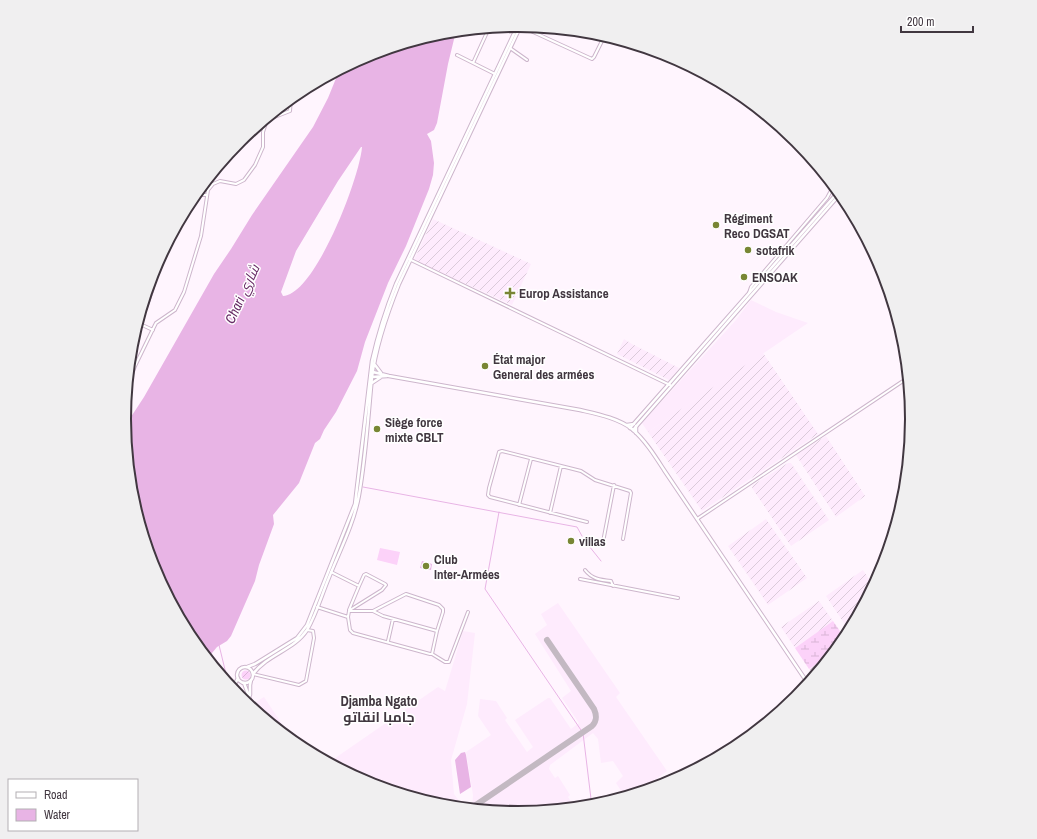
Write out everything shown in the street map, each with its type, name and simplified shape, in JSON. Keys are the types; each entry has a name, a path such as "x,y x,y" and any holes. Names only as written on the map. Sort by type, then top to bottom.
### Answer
{"main road":[{"path":"496,74 517,32"},
{"path":"372,372 376,343 387,307 517,32"},
{"path":"631,429 835,196"},
{"path":"750,294 837,199"},
{"path":"250,699 249,690 253,674 262,663 299,640 307,630 355,504 372,372 385,319 409,260"},
{"path":"374,364 382,375"},
{"path":"372,372 580,410 608,418 631,429 652,452 806,680"},
{"path":"371,377 382,375"},
{"path":"372,383 382,375"},
{"path":"235,684 238,678 237,673 239,669 255,664 292,642 302,633 307,625 357,505 361,483 372,383 371,377"},
{"path":"626,426 635,425"},
{"path":"635,425 636,433"},
{"path":"247,667 251,669 253,674"},
{"path":"238,678 243,682 249,699"},
{"path":"236,685 252,680"}],"street":[{"path":"534,33 592,59 602,41"},
{"path":"472,63 486,34"},
{"path":"510,48 528,60"},
{"path":"457,55 496,74"},
{"path":"277,116 290,111 290,106"},
{"path":"134,369 156,323 175,310 184,292 201,236 208,190 213,184 220,181 236,184 244,180 255,165 263,147 263,132 265,126"},
{"path":"750,294 749,290 751,287 827,198 831,191"},
{"path":"203,195 207,195"},
{"path":"409,260 671,385"},
{"path":"142,326 153,330"},
{"path":"697,519 904,380"},
{"path":"587,522 490,498 488,495 488,488 499,452 502,451 581,471 595,480 630,491 631,493 623,539"},
{"path":"519,505 531,459"},
{"path":"550,513 561,466"},
{"path":"603,542 614,485"},
{"path":"585,570 589,576 595,579 611,582 613,586"},
{"path":"329,574 359,586"},
{"path":"349,611 386,586 385,584 366,574 364,575 349,611 348,617 350,630 352,632 420,652 432,654 445,662 449,662 468,612"},
{"path":"580,579 678,598"},
{"path":"373,611 402,595 411,595 439,605 443,609 432,654"},
{"path":"317,607 348,617"},
{"path":"349,611 373,611 383,616 437,631"},
{"path":"388,642 393,619"},
{"path":"253,674 299,685 306,681 314,638 312,631 307,630"}],"shaded area":[{"path":"433,219 531,264 512,305 414,260"},
{"path":"751,300 776,312 808,323 648,432 642,423 736,320"},
{"path":"624,339 679,368 669,380 617,354"},
{"path":"763,353 818,434 702,511 648,432"},
{"path":"826,436 865,496 836,517 796,455"},
{"path":"788,463 791,463 829,520 791,546 752,488 753,485"},
{"path":"766,519 807,578 768,605 728,546"},
{"path":"863,570 870,582 846,626 826,596"},
{"path":"819,601 833,621 795,648 781,627"},
{"path":"558,603 620,693 616,697 667,771 650,784 622,793 616,783 623,776 613,761 601,763 598,739 593,733 550,765 549,769 555,778 558,776 570,795 568,797 572,803 518,807 472,804 473,795 466,752 491,735 478,716 480,699 496,701 507,718 505,720 527,752 533,747 515,720 548,698 550,698 571,729 579,723 562,698 571,691 535,634 547,625 541,614"},
{"path":"463,631 475,633 467,704 451,760 454,794 460,803 418,794 370,778 333,759 438,687 445,691"},
{"path":"822,660 812,673 809,669"},
{"path":"264,697 285,728 261,709 256,702"}],"green space":[{"path":"380,548 400,552 397,565 377,560"},
{"path":"833,621 842,634 822,660 809,669 795,648"},
{"path":"244,671 248,671 250,675 248,679 244,679 242,677 242,673"}],"water":[{"name":"Chari شاري","path":"455,37 437,123 434,130 427,134 431,141 434,163 433,175 429,189 406,246 388,283 365,342 357,371 336,412 320,439 315,443 299,483 273,515 274,524 259,565 255,581 231,636 227,641 217,647 211,655 196,635 183,613 160,568 144,520 138,495 134,470 131,417 144,397 214,274 252,215 313,127 336,78 347,72 370,61 418,45","holes":["362,147 359,162 345,207 322,256 309,277 296,291 283,296 281,292 296,251 338,181"]},
{"name":"Club Inter-Armées","path":"422,561 432,564 431,570 420,568"},
{"path":"465,752 471,787 460,794 455,760 461,753"}],"waterway":[{"path":"363,487 577,527 582,536"},
{"path":"499,512 485,589 583,733 591,800"},
{"path":"585,541 601,561"},
{"path":"219,645 226,674"}],"taxiway":[{"path":"476,805 592,726 596,720 594,709 547,640"}],"place":[{"name":"Régiment Reco DGSAT","path":"716,225"},
{"name":"sotafrik","path":"748,250"},
{"name":"ENSOAK","path":"744,277"},
{"name":"Europ Assistance","path":"510,293"},
{"name":"État major General des armées","path":"485,366"},
{"name":"Siège force mixte CBLT","path":"377,429"},
{"name":"villas","path":"571,541"},
{"name":"Club Inter-Armées","path":"426,566"}],"district":[{"name":"Djamba Ngato جامبا انقاتو","path":"379,710"}]}
